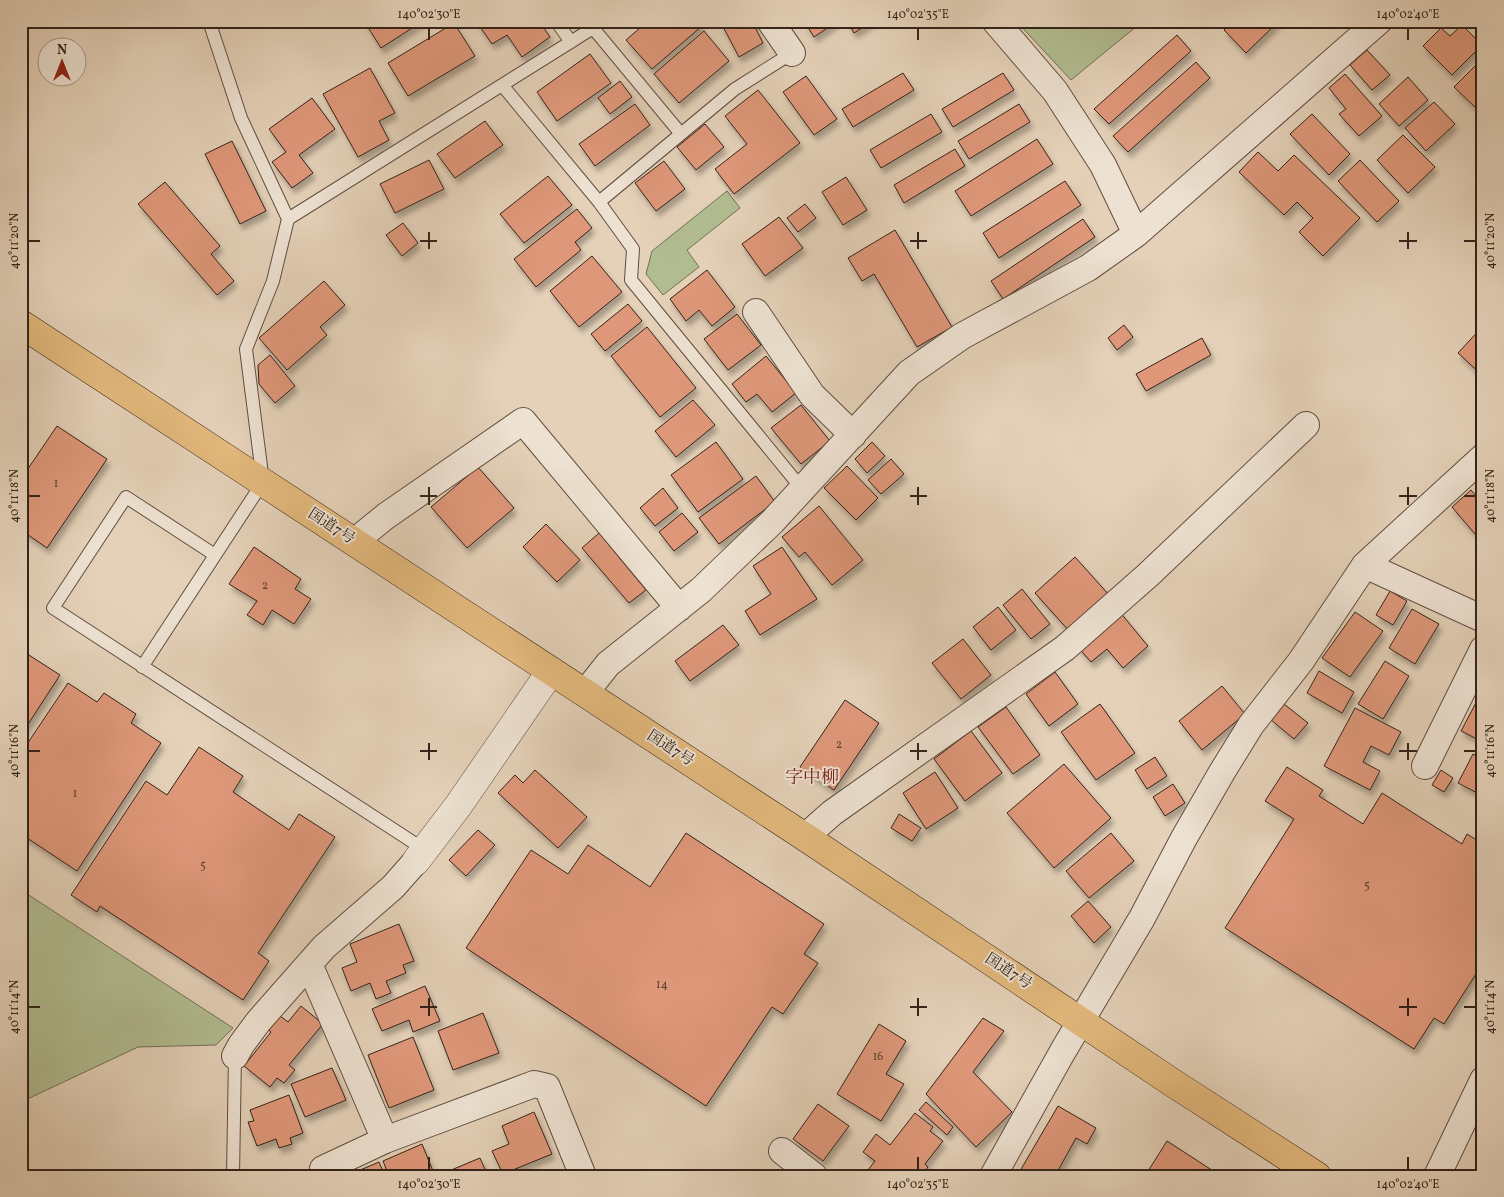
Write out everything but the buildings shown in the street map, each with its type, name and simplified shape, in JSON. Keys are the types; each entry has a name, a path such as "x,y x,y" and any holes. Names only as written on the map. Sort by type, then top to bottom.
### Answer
{"highway":[{"name":"国道7号","path":"21,324 585,692 1081,1020 1173,1083 1317,1176"}],"street":[{"path":"770,21 792,53"},
{"path":"995,21 1055,91 1102,165 1136,234"},
{"path":"585,692 608,664 701,590 803,490 909,373 962,336 1088,268 1136,234 1379,21"},
{"path":"756,312 812,394 852,436"},
{"path":"354,542 386,516 523,421 679,608"},
{"path":"805,837 832,813 1065,648 1148,575 1306,425"},
{"path":"993,1176 1081,1020 1138,926 1184,838 1251,725 1301,661 1365,565 1482,459"},
{"path":"1365,565 1483,619"},
{"path":"1425,766 1483,649"},
{"path":"235,1056 258,1022 309,964 341,931 393,888 421,856 458,806 551,671"},
{"path":"309,964 385,1140"},
{"path":"1437,1176 1483,1080"},
{"path":"326,1176 323,1169 385,1140 534,1084 547,1087 583,1176"},
{"path":"782,1151 814,1176"}],"lane":[{"path":"142,667 263,482 246,349 273,280 288,219 241,118 209,21"},
{"path":"556,21 571,42"},
{"path":"288,219 593,28 682,134"},
{"path":"599,202 736,89 792,53"},
{"path":"502,85 599,202 633,249 631,280 803,490"},
{"path":"215,555 126,497 53,608 421,856"},
{"path":"233,1176 235,1056"}],"green space":[{"path":"1016,21 1143,21 1071,80"},
{"path":"727,191 740,208 687,250 699,267 663,295 646,274 652,251"},
{"path":"21,890 233,1028 216,1045 138,1047 21,1102"}],"district":[{"name":"字中柳","path":"812,778"}]}
